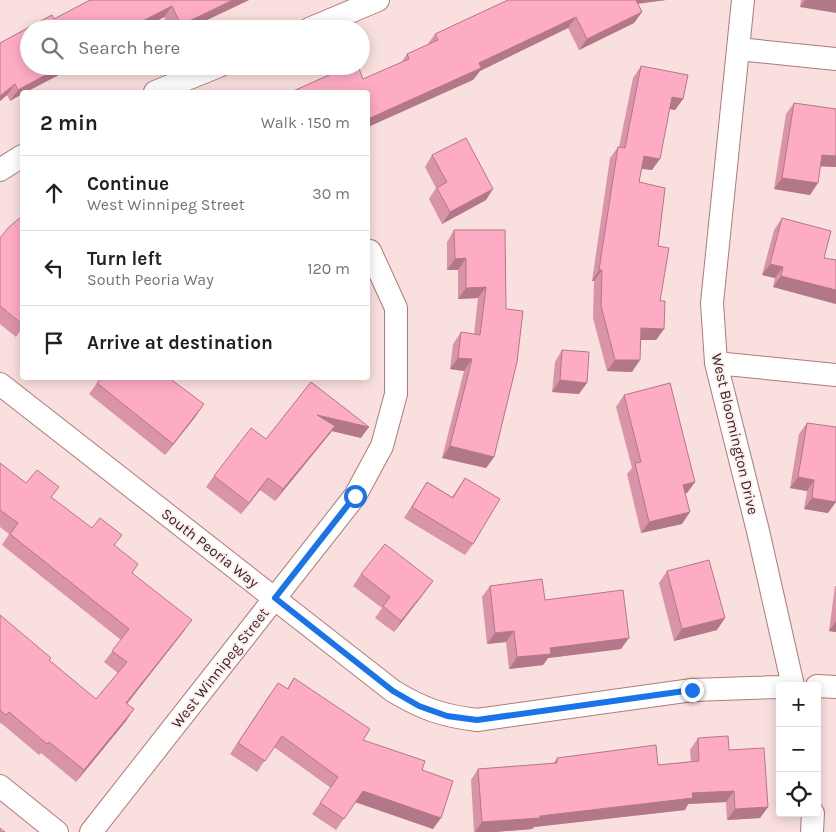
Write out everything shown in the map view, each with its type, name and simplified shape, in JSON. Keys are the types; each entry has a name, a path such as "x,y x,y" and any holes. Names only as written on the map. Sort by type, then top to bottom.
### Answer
{"street":[{"path":"330,20 378,0"},
{"name":"West Bloomington Drive","path":"743,0 712,303 716,363 758,531 792,682"},
{"path":"738,49 836,59"},
{"path":"161,90 197,75"},
{"path":"0,170 20,157"},
{"name":"West Winnipeg Street","path":"91,832 355,496 382,446 396,394 396,308 370,251"},
{"path":"716,363 836,376"},
{"name":"South Peoria Way","path":"0,384 393,691 419,706 447,716 477,720 692,690 776,688"},
{"path":"821,686 836,687"},
{"path":"0,786 57,832"},
{"path":"812,832 813,817"}],"building":[{"path":"90,0 233,0 191,20 179,20 172,6 145,20 43,20 52,15 54,19"},
{"path":"508,0 636,0 642,12 587,39 576,17 479,63 481,68 370,118 370,90 295,90 329,75 361,75 363,79 409,59 407,54 438,40 435,34"},
{"path":"20,32 20,75 46,75 18,90 15,84 0,96 0,43"},
{"path":"641,66 688,75 683,99 672,97 660,159 644,156 639,182 665,188 658,246 669,248 660,301 665,301 664,329 641,328 640,360 615,360 601,306 602,270 599,270 618,147 625,148"},
{"path":"794,103 836,109 836,156 822,155 818,183 782,178"},
{"path":"466,138 493,189 450,212 437,188 447,182 432,155"},
{"path":"20,218 20,322 0,306 0,238"},
{"path":"782,218 831,231 824,258 836,260 836,290 781,276 783,267 770,264"},
{"path":"454,230 505,230 506,309 523,311 517,362 494,457 450,446 472,359 458,358 461,332 480,335 486,287 466,288 466,258 455,259"},
{"path":"562,350 589,352 587,383 560,380"},
{"path":"99,380 172,380 204,404 173,444 97,383"},
{"path":"311,382 369,427 317,415 335,426 283,489 268,478 249,503 214,476 251,428 266,439"},
{"path":"670,383 695,482 683,485 690,512 649,522 635,463 641,462 624,395"},
{"path":"807,423 836,427 836,502 812,498 814,480 798,477"},
{"path":"0,463 26,483 37,470 59,487 51,497 92,528 100,518 122,535 114,545 138,564 132,573 192,620 126,703 134,709 84,770 49,742 47,744 9,712 6,715 0,710 0,615 51,658 49,660 96,699 127,662 112,651 129,629 10,534 18,523 0,510"},
{"path":"465,478 500,499 473,544 412,507 427,482 453,498"},
{"path":"385,544 433,581 401,621 383,606 390,597 361,574"},
{"path":"709,560 725,618 682,629 667,571"},
{"path":"542,579 545,600 623,590 629,638 550,648 551,654 517,657 514,631 495,633 490,586"},
{"path":"294,678 370,729 363,740 425,761 422,770 453,781 441,818 363,791 344,819 320,803 338,777 282,736 265,761 238,743 278,683 288,689"},
{"path":"728,736 729,750 764,748 768,807 735,809 734,791 692,793 693,798 540,816 540,818 482,822 478,769 557,763 557,758 656,745 658,765 699,761 698,738"}],"route":[{"path":"355,496 275,598 393,691 419,706 447,716 477,720 692,690"}]}
